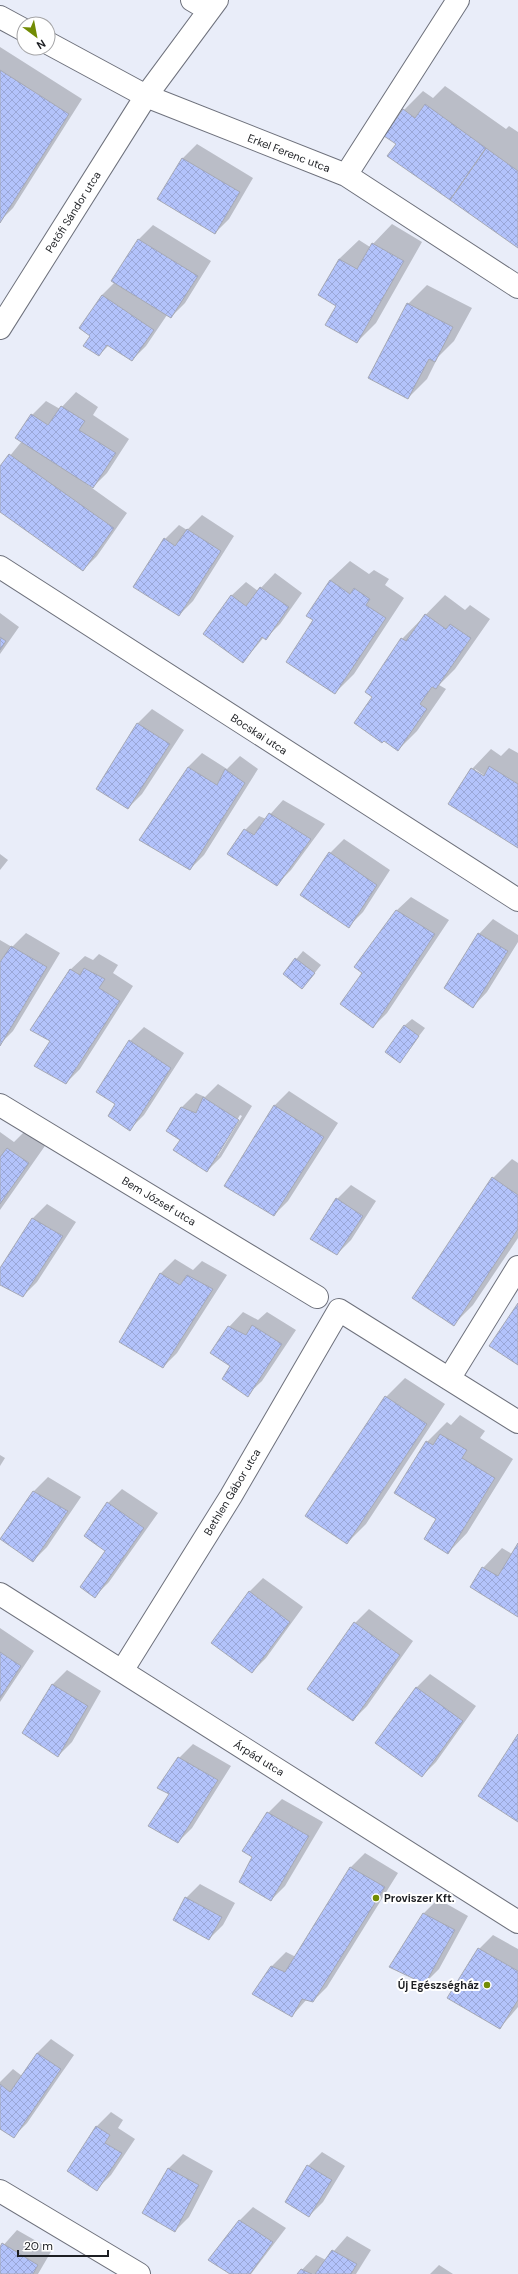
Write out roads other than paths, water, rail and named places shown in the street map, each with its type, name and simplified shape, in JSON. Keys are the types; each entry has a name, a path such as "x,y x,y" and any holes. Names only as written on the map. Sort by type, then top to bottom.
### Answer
{"street":[{"path":"346,175 458,0"},
{"name":"Petőfi Sándor utca","path":"0,328 146,96 206,4"},
{"path":"0,17 16,26"},
{"name":"Erkel Ferenc utca","path":"56,47 146,96 346,175 518,287"},
{"name":"Bocskai utca","path":"0,567 518,900"},
{"name":"Bem József utca","path":"0,1105 318,1297"},
{"path":"518,1267 449,1379 518,1422"},
{"name":"Bethlen Gábor utca","path":"122,1671 231,1496 340,1310 449,1379"},
{"name":"Árpád utca","path":"0,1594 518,1922"},
{"path":"0,2191 138,2274"}],"place":[{"name":"Proviszer Kft.","path":"376,1898"},
{"name":"Új Egészségház","path":"487,1985"}]}
